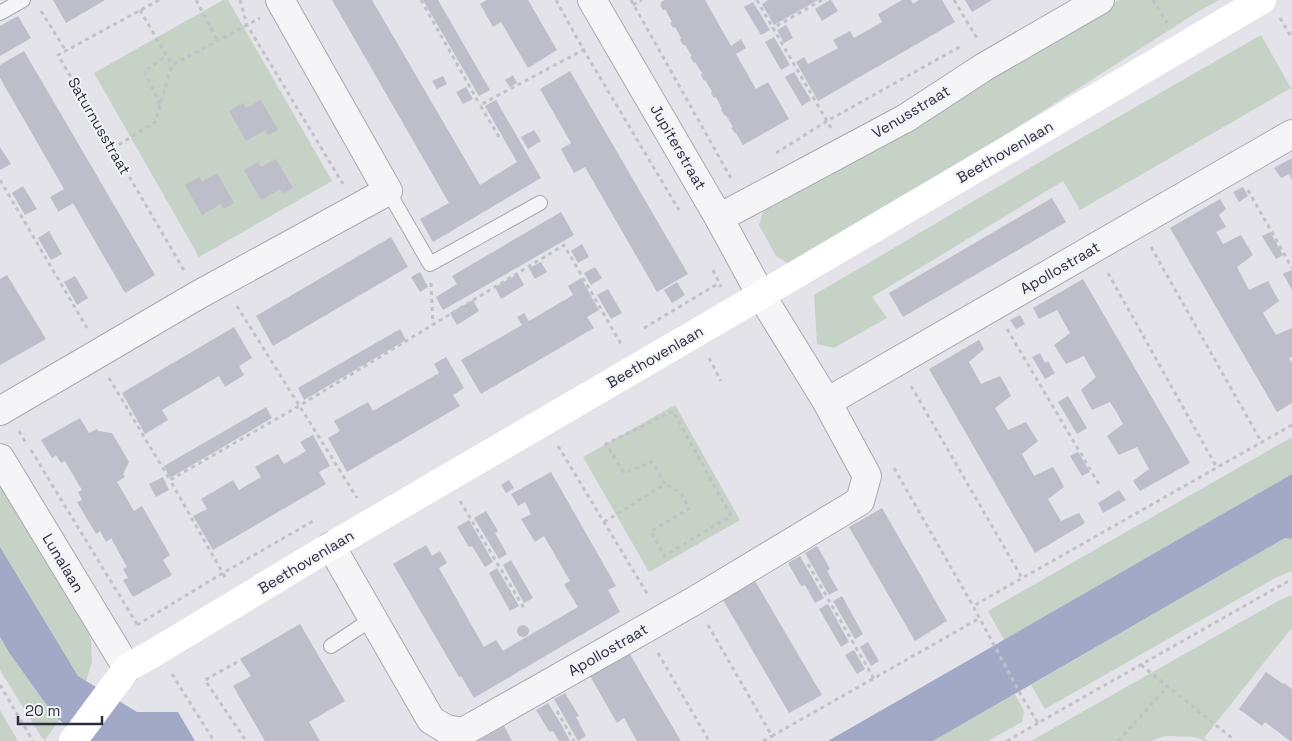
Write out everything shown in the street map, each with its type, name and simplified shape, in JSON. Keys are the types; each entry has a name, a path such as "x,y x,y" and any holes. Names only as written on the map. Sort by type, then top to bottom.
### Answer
{"street":[{"name":"Jupiterstraat","path":"592,0 719,218 761,295"},
{"name":"Venusstraat","path":"719,218 906,118 992,62 1100,0"},
{"path":"9,419 98,353 198,295 388,191 282,3"},
{"name":"Beethovenlaan","path":"73,741 127,668 330,546 761,295 1271,8"},
{"name":"Apollostraat","path":"827,402 1292,134"},
{"name":"Apollostraat","path":"330,546 430,720 446,729 463,732 694,601 860,501 867,476 827,402 761,295"},
{"name":"Lunalaan","path":"0,458 127,668"}],"lane":[{"path":"0,13 23,0"},
{"path":"388,191 430,264 540,203"},
{"path":"331,646 372,618"}],"path":[{"path":"41,10 66,50 159,0"},
{"path":"196,0 218,41"},
{"path":"240,0 247,25 342,183"},
{"path":"421,0 499,137"},
{"path":"556,0 680,212"},
{"path":"630,0 746,204"},
{"path":"633,5 642,0"},
{"path":"757,0 845,151"},
{"path":"773,28 822,0"},
{"path":"954,0 992,62"},
{"path":"1153,0 1170,28"},
{"path":"112,149 155,122 172,65 247,25 282,3"},
{"path":"1271,8 1292,38"},
{"path":"140,10 172,65"},
{"path":"480,105 612,34"},
{"path":"772,156 828,121 976,37"},
{"name":"Saturnusstraat","path":"66,50 58,56 198,295"},
{"path":"160,105 144,71 167,56"},
{"path":"0,180 239,602"},
{"path":"1246,188 1292,268"},
{"path":"1150,244 1262,443"},
{"path":"170,480 300,406 564,245 635,369"},
{"path":"430,264 433,325"},
{"path":"712,268 734,311"},
{"path":"1107,270 1217,468"},
{"path":"222,282 372,522"},
{"path":"636,333 719,282"},
{"path":"1007,328 1100,486"},
{"path":"620,343 628,338"},
{"path":"910,384 1022,578"},
{"path":"673,411 731,516 664,556 651,531 689,509 681,493 664,484 652,462 624,473 606,444 673,411"},
{"path":"9,419 137,625 157,651 214,741"},
{"path":"544,422 604,522 709,741"},
{"path":"974,606 1292,425"},
{"path":"892,464 974,606 1038,724"},
{"path":"447,478 524,608"},
{"path":"604,522 664,484"},
{"path":"137,625 314,521"},
{"path":"795,540 874,678"},
{"path":"1007,741 1292,579"},
{"path":"694,601 772,736"},
{"path":"763,741 980,618"},
{"path":"237,662 205,680 246,741"},
{"path":"1141,665 1233,739 1232,741"},
{"path":"0,685 33,741"},
{"path":"544,686 574,741"},
{"path":"1118,741 1167,687"}],"green space":[{"path":"223,0 228,0 332,181 199,257 94,73"},
{"path":"1119,0 1219,0 926,186 789,264 776,256 759,225 764,209 778,197"},
{"path":"1261,35 1291,88 1080,210 1063,181 872,297 887,318 834,348 817,344 814,295"},
{"path":"675,405 740,520 649,572 583,457"},
{"path":"1292,437 1292,474 1004,640 988,611"},
{"path":"0,478 84,620 91,640 92,662 86,681 78,676 0,547"},
{"path":"1285,538 1292,539 1292,571 1275,578 1045,709 1031,685"},
{"path":"1292,595 1292,629 1204,738 1208,741 1195,737 1165,736 1151,741 1031,741 1280,600"},
{"path":"0,637 54,715 60,719 45,740 0,670"},
{"path":"1015,694 1024,711 1022,722 988,741 933,741"},
{"path":"0,710 18,741 0,741"}],"water":[{"path":"1292,474 1292,539 1285,538 933,741 828,741"},
{"path":"0,547 78,676 137,712 178,712 195,741 84,741 54,715 0,637"}],"building":[{"path":"53,0 105,0 66,23"},
{"path":"332,0 372,0 480,185 517,162 485,106 496,100 541,178 433,242 420,219 449,203"},
{"path":"423,0 438,0 490,90 479,96"},
{"path":"487,0 528,0 557,50 528,68 501,22 493,27 480,4"},
{"path":"665,0 705,0 731,46 741,39 746,48 736,54 756,89 768,82 789,119 743,145 731,128 733,127 721,110 716,97 714,98 711,93 712,91 704,81 702,73 690,57 692,56 680,40 681,38 675,27 673,28 665,9 663,10 660,5"},
{"path":"768,0 818,0 774,25 762,4"},
{"path":"830,0 838,11 822,21 815,9"},
{"path":"902,0 911,0 913,4 919,0 942,0 955,22 818,101 796,62 804,57 808,64 838,48 833,40 850,31 854,38 882,22 878,14"},
{"path":"965,0 992,0 972,12"},
{"path":"753,2 770,30 761,35 744,7"},
{"path":"18,16 31,38 0,56 0,26"},
{"path":"786,25 793,38 784,43 777,30"},
{"path":"774,37 790,65 781,70 765,42"},
{"path":"24,51 155,275 125,293 73,203 58,212 50,197 64,189 0,78 0,65"},
{"path":"570,71 688,274 657,292 585,167 574,173 561,149 571,143 540,89"},
{"path":"794,72 811,100 802,106 785,77"},
{"path":"513,75 517,83 510,87 505,80"},
{"path":"443,76 447,84 437,89 432,81"},
{"path":"466,87 473,99 463,104 456,92"},
{"path":"261,100 278,130 268,135 265,130 246,141 229,111 243,103 246,108"},
{"path":"534,130 541,141 528,149 521,137"},
{"path":"0,147 11,164 0,170"},
{"path":"1292,158 1292,180 1289,174 1281,178 1274,168"},
{"path":"276,159 293,188 283,194 280,189 261,200 244,170 258,162 261,167"},
{"path":"217,173 234,203 224,209 221,204 202,215 185,185 200,177 202,182"},
{"path":"23,186 37,209 25,215 12,193"},
{"path":"1243,187 1248,196 1239,202 1233,192"},
{"path":"1052,198 1066,222 903,317 889,293"},
{"path":"1220,199 1226,209 1219,215 1226,227 1216,232 1223,244 1241,235 1253,255 1237,267 1249,290 1268,281 1279,301 1263,313 1276,335 1292,328 1292,357 1289,358 1292,363 1292,403 1277,412 1170,228"},
{"path":"561,212 574,235 443,310 436,297 457,284 452,276"},
{"path":"49,231 62,254 51,260 38,238"},
{"path":"1270,232 1283,255 1276,259 1262,236"},
{"path":"391,237 408,267 273,346 256,316"},
{"path":"582,244 589,257 578,263 571,251"},
{"path":"541,262 547,272 535,279 529,268"},
{"path":"595,267 602,278 591,285 584,273"},
{"path":"1292,271 1292,290 1283,274"},
{"path":"420,272 428,287 420,292 411,277"},
{"path":"518,274 524,285 501,299 495,287"},
{"path":"7,275 46,339 0,365 0,279"},
{"path":"75,276 88,298 77,305 64,282"},
{"path":"581,278 599,310 587,317 594,328 481,394 461,360 522,325 517,317 524,313 529,321 573,295 568,286"},
{"path":"1083,279 1190,463 1140,491 1133,481 1149,469 1137,447 1119,455 1107,436 1123,424 1110,402 1092,410 1081,390 1096,377 1084,356 1066,364 1054,345 1070,333 1057,310 1039,319 1033,308"},
{"path":"677,282 685,295 672,303 664,290"},
{"path":"608,289 622,313 611,319 597,295"},
{"path":"473,300 479,311 457,325 450,313"},
{"path":"1020,315 1025,324 1016,329 1010,320"},
{"path":"234,327 252,358 239,366 244,375 225,387 219,376 162,410 168,420 145,434 122,393"},
{"path":"400,329 406,340 304,400 298,388"},
{"path":"979,340 984,349 969,362 981,384 1000,376 1006,386 1011,396 995,408 1008,430 1026,422 1038,441 1022,454 1034,476 1053,467 1064,487 1048,499 1061,521 1079,513 1085,523 1035,553 929,369"},
{"path":"1040,353 1045,363 1048,361 1055,373 1045,379 1032,357"},
{"path":"446,357 464,388 453,395 460,406 347,472 328,438 340,431 334,421 368,402 373,411 439,373 434,364"},
{"path":"1068,396 1087,428 1077,434 1058,402"},
{"path":"266,407 272,418 170,478 164,466"},
{"path":"80,418 89,433 97,429 98,431 112,433 129,462 123,474 125,477 117,482 134,511 142,506 170,555 163,560 172,575 133,597 123,580 128,578 123,569 127,567 111,538 106,542 100,531 96,534 77,502 82,500 78,492 82,490 65,461 61,463 56,455 52,458 41,440"},
{"path":"313,435 330,466 319,472 326,484 213,550 193,516 207,509 201,499 233,480 239,490 261,477 255,467 278,454 284,464 306,451 300,442"},
{"path":"1078,452 1090,472 1082,476 1070,456"},
{"path":"551,472 616,586 608,590 620,612 474,698 461,676 459,677 393,564 426,545 432,556 440,551 447,563 439,568 484,647 496,640 503,651 578,607 564,584 570,581 544,536 535,542 521,519 531,514 525,502 518,506 511,494"},
{"path":"163,477 169,490 156,497 149,484"},
{"path":"509,480 514,488 506,493 501,485"},
{"path":"1119,490 1126,500 1103,513 1098,503"},
{"path":"882,508 947,621 915,641 849,527"},
{"path":"486,511 498,531 495,533 507,554 499,559 474,518"},
{"path":"469,520 493,562 485,567 472,546 469,547 457,527"},
{"path":"817,546 830,569 827,571 838,590 829,595 805,553"},
{"path":"800,556 824,598 815,603 805,585 801,586 788,563"},
{"path":"511,560 533,598 524,603 503,565"},
{"path":"497,568 519,606 510,611 489,573"},
{"path":"755,581 822,695 789,713 723,600"},
{"path":"842,596 863,634 855,639 833,601"},
{"path":"828,604 849,642 841,647 819,609"},
{"path":"300,624 345,701 309,722 320,741 265,741 233,686 251,676 240,659"},
{"path":"521,625 525,625 529,631 525,637 521,637 517,633 517,629"},
{"path":"868,642 879,661 871,666 860,647"},
{"path":"854,650 865,669 857,674 845,655"},
{"path":"630,654 681,741 637,741 624,718 617,723 590,676"},
{"path":"1266,672 1292,689 1292,741 1265,722 1262,726 1239,709"},
{"path":"565,693 579,716 576,717 586,736 578,741 554,699"},
{"path":"548,703 570,741 559,741 553,731 549,731 536,710"},
{"path":"504,726 512,741 478,741"}]}
